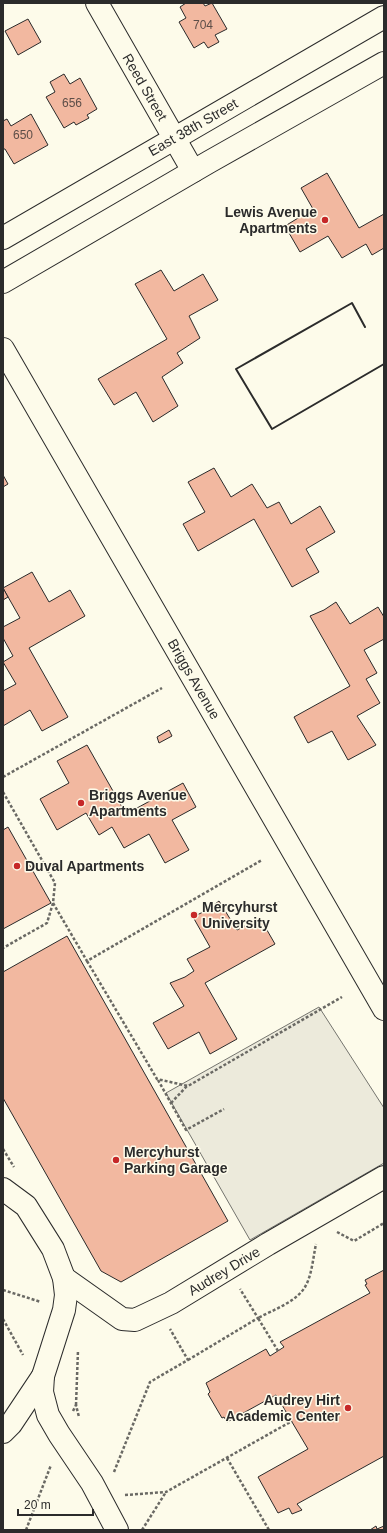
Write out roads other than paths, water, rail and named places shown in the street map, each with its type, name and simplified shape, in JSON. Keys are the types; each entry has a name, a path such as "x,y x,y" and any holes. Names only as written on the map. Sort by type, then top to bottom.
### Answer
{"street":[{"name":"Reed Street","path":"97,3 193,171"},
{"name":"East 38th Street","path":"3,238 384,17"},
{"path":"3,282 193,171 384,63"},
{"name":"Briggs Avenue","path":"3,349 384,1009"},
{"name":"Audrey Drive","path":"64,1278 122,1319 135,1320 171,1303 384,1176"},
{"path":"3,1189 26,1206 53,1249 64,1278 66,1295 64,1310 43,1376 42,1392 48,1415 92,1483 117,1530"},
{"path":"3,1432 12,1424 43,1376"}],"place":[{"name":"Lewis Avenue Apartments","path":"325,220"},
{"name":"Briggs Avenue Apartments","path":"81,803"},
{"name":"Duval Apartments","path":"17,866"},
{"name":"Mercyhurst University","path":"194,915"},
{"name":"Mercyhurst Parking Garage","path":"116,1160"},
{"name":"Audrey Hirt Academic Center","path":"348,1408"}]}
